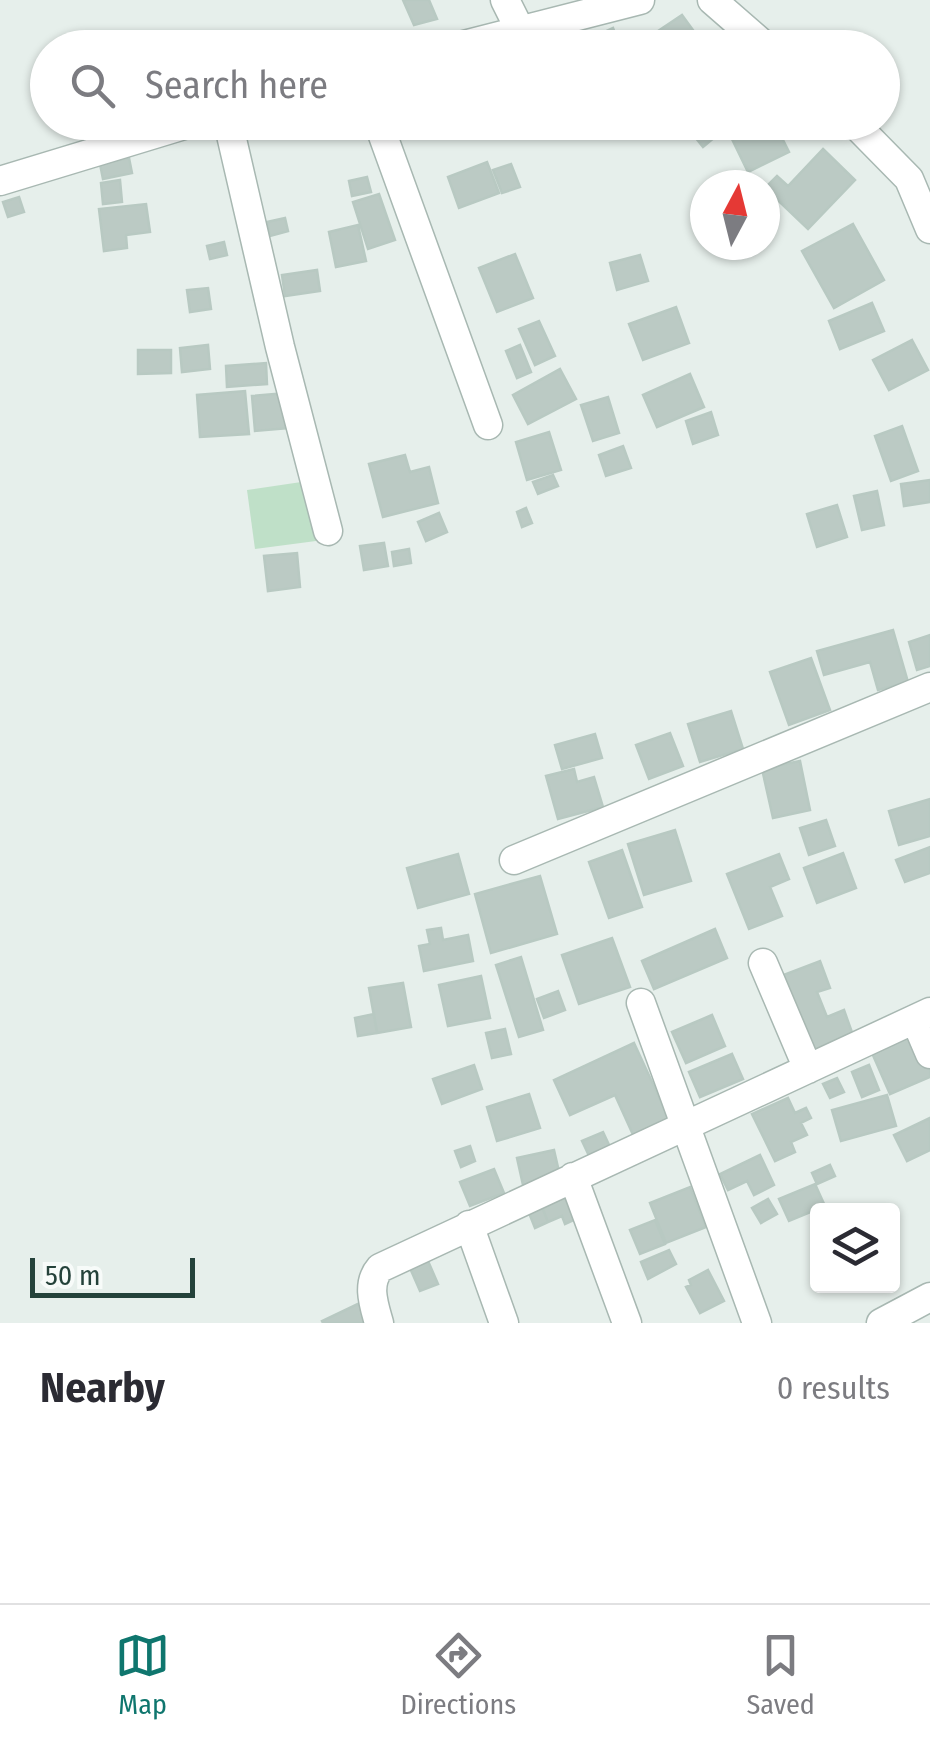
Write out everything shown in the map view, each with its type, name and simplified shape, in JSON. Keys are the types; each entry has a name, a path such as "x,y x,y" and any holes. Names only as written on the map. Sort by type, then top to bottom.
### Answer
{"street":[{"path":"506,0 519,28"},
{"path":"512,30 640,0"},
{"path":"712,0 746,30"},
{"path":"0,180 134,140"},
{"path":"232,140 328,531"},
{"path":"385,140 488,424"},
{"path":"871,140 909,179 930,229"},
{"path":"514,860 930,687"},
{"path":"763,963 808,1069"},
{"path":"641,1003 758,1323"},
{"path":"380,1323 372,1295 374,1274 380,1268 923,1016 930,1054"},
{"path":"573,1177 627,1323"},
{"path":"469,1225 504,1323"},
{"path":"881,1323 930,1297"}],"green space":[{"path":"308,481 316,541 255,549 247,490"}],"building":[{"path":"403,0 429,0 437,19 414,25"},
{"path":"682,15 693,30 660,30"},
{"path":"732,140 783,140 789,152 747,170"},
{"path":"823,149 855,180 808,229 780,202 780,179 788,186"},
{"path":"129,158 132,173 103,179 100,164"},
{"path":"487,162 499,193 459,208 448,177"},
{"path":"511,164 520,187 502,193 493,170"},
{"path":"367,177 371,192 352,196 349,181"},
{"path":"120,180 122,202 103,204 101,183"},
{"path":"379,194 395,240 368,249 353,202"},
{"path":"19,197 24,212 8,217 3,202"},
{"path":"146,204 150,232 126,235 127,248 104,251 99,209"},
{"path":"285,218 288,231 270,236 267,222"},
{"path":"853,224 884,280 834,308 802,251"},
{"path":"358,225 366,261 336,267 329,232"},
{"path":"224,242 227,255 210,259 207,246"},
{"path":"515,254 533,298 497,312 479,268"},
{"path":"640,255 648,281 617,290 610,263"},
{"path":"317,270 320,291 285,296 282,275"},
{"path":"208,288 211,309 190,312 187,290"},
{"path":"872,303 884,331 840,349 829,321"},
{"path":"676,307 689,343 643,360 629,324"},
{"path":"539,321 555,356 535,365 519,329"},
{"path":"912,340 928,370 889,390 873,360"},
{"path":"208,345 210,369 182,372 180,348"},
{"path":"520,345 531,372 517,378 506,351"},
{"path":"138,350 171,350 171,373 138,374"},
{"path":"266,363 267,384 227,387 226,366"},
{"path":"560,369 576,399 528,424 513,395"},
{"path":"690,374 704,407 657,427 643,395"},
{"path":"245,391 249,434 200,437 197,395"},
{"path":"285,393 288,428 255,431 252,396"},
{"path":"608,397 619,433 593,441 581,405"},
{"path":"711,412 718,435 693,444 686,421"},
{"path":"902,426 918,471 891,481 875,436"},
{"path":"549,432 561,470 527,480 516,442"},
{"path":"623,446 631,468 606,476 599,455"},
{"path":"405,455 410,472 429,467 438,503 383,517 369,464"},
{"path":"553,475 558,486 538,494 533,482"},
{"path":"930,480 930,502 904,506 901,484"},
{"path":"877,491 884,525 862,530 854,496"},
{"path":"837,505 847,537 817,547 807,514"},
{"path":"526,508 532,523 522,527 517,512"},
{"path":"439,513 447,532 426,541 418,522"},
{"path":"384,543 388,566 364,570 360,546"},
{"path":"409,549 411,563 394,566 392,552"},
{"path":"297,553 300,587 268,591 264,556"},
{"path":"893,630 908,682 878,690 870,662 824,675 817,651"},
{"path":"930,635 930,666 917,670 909,642"},
{"path":"811,658 830,710 789,725 770,672"},
{"path":"731,711 743,749 700,762 688,724"},
{"path":"670,733 683,766 649,779 636,745"},
{"path":"595,734 602,758 562,769 555,745"},
{"path":"800,761 810,810 773,818 762,769"},
{"path":"574,769 577,782 594,777 603,807 558,819 546,776"},
{"path":"930,799 930,836 899,845 889,811"},
{"path":"826,820 835,846 809,855 800,828"},
{"path":"675,830 691,881 644,895 628,844"},
{"path":"930,847 930,873 905,882 896,860"},
{"path":"622,850 642,907 609,918 589,862"},
{"path":"843,853 856,888 817,903 804,868"},
{"path":"458,854 469,894 418,908 407,868"},
{"path":"779,854 789,879 770,887 782,916 749,929 727,874"},
{"path":"540,876 557,934 491,953 475,894"},
{"path":"441,928 443,940 468,935 473,961 424,971 419,946 430,944 427,930"},
{"path":"715,929 727,958 654,989 642,961"},
{"path":"612,938 630,987 579,1004 562,955"},
{"path":"521,957 543,1030 519,1037 496,965"},
{"path":"820,961 830,988 817,992 827,1017 844,1010 854,1038 810,1054 781,976"},
{"path":"481,976 490,1018 448,1026 439,985"},
{"path":"403,983 411,1027 377,1033 369,988"},
{"path":"558,991 565,1010 544,1018 537,999"},
{"path":"374,1014 377,1033 358,1036 355,1018"},
{"path":"712,1015 725,1046 686,1063 672,1032"},
{"path":"505,1029 511,1054 492,1058 486,1033"},
{"path":"916,1034 930,1067 930,1077 890,1094 872,1053"},
{"path":"634,1043 671,1123 635,1139 615,1095 570,1115 554,1080"},
{"path":"732,1054 743,1079 700,1097 689,1072"},
{"path":"474,1065 482,1089 442,1104 433,1079"},
{"path":"869,1065 879,1090 862,1097 852,1072"},
{"path":"837,1078 844,1092 830,1098 823,1084"},
{"path":"529,1094 540,1128 497,1141 487,1107"},
{"path":"887,1095 896,1126 841,1141 832,1110"},
{"path":"788,1098 795,1113 806,1108 811,1118 801,1123 807,1135 791,1142 795,1152 775,1161 752,1114"},
{"path":"930,1118 930,1150 907,1161 894,1135"},
{"path":"603,1132 611,1149 590,1158 582,1141"},
{"path":"470,1146 475,1161 461,1167 455,1151"},
{"path":"554,1150 560,1176 523,1185 517,1158"},
{"path":"760,1155 774,1185 754,1195 747,1181 728,1190 720,1174"},
{"path":"830,1165 835,1176 817,1184 812,1173"},
{"path":"494,1169 504,1193 470,1206 460,1182"},
{"path":"815,1184 824,1203 810,1203 810,1212 789,1221 779,1199"},
{"path":"690,1187 706,1227 666,1243 650,1203"},
{"path":"574,1194 576,1219 565,1224 562,1216 548,1222 542,1207"},
{"path":"768,1199 777,1214 761,1223 752,1208"},
{"path":"542,1207 548,1222 535,1228 529,1213"},
{"path":"655,1220 665,1244 640,1254 630,1230"},
{"path":"669,1250 676,1264 648,1279 641,1262"},
{"path":"428,1261 438,1284 420,1291 410,1268"},
{"path":"708,1270 724,1301 700,1313 686,1287 691,1285 689,1280"},
{"path":"360,1303 370,1323 323,1323 322,1321"}]}
